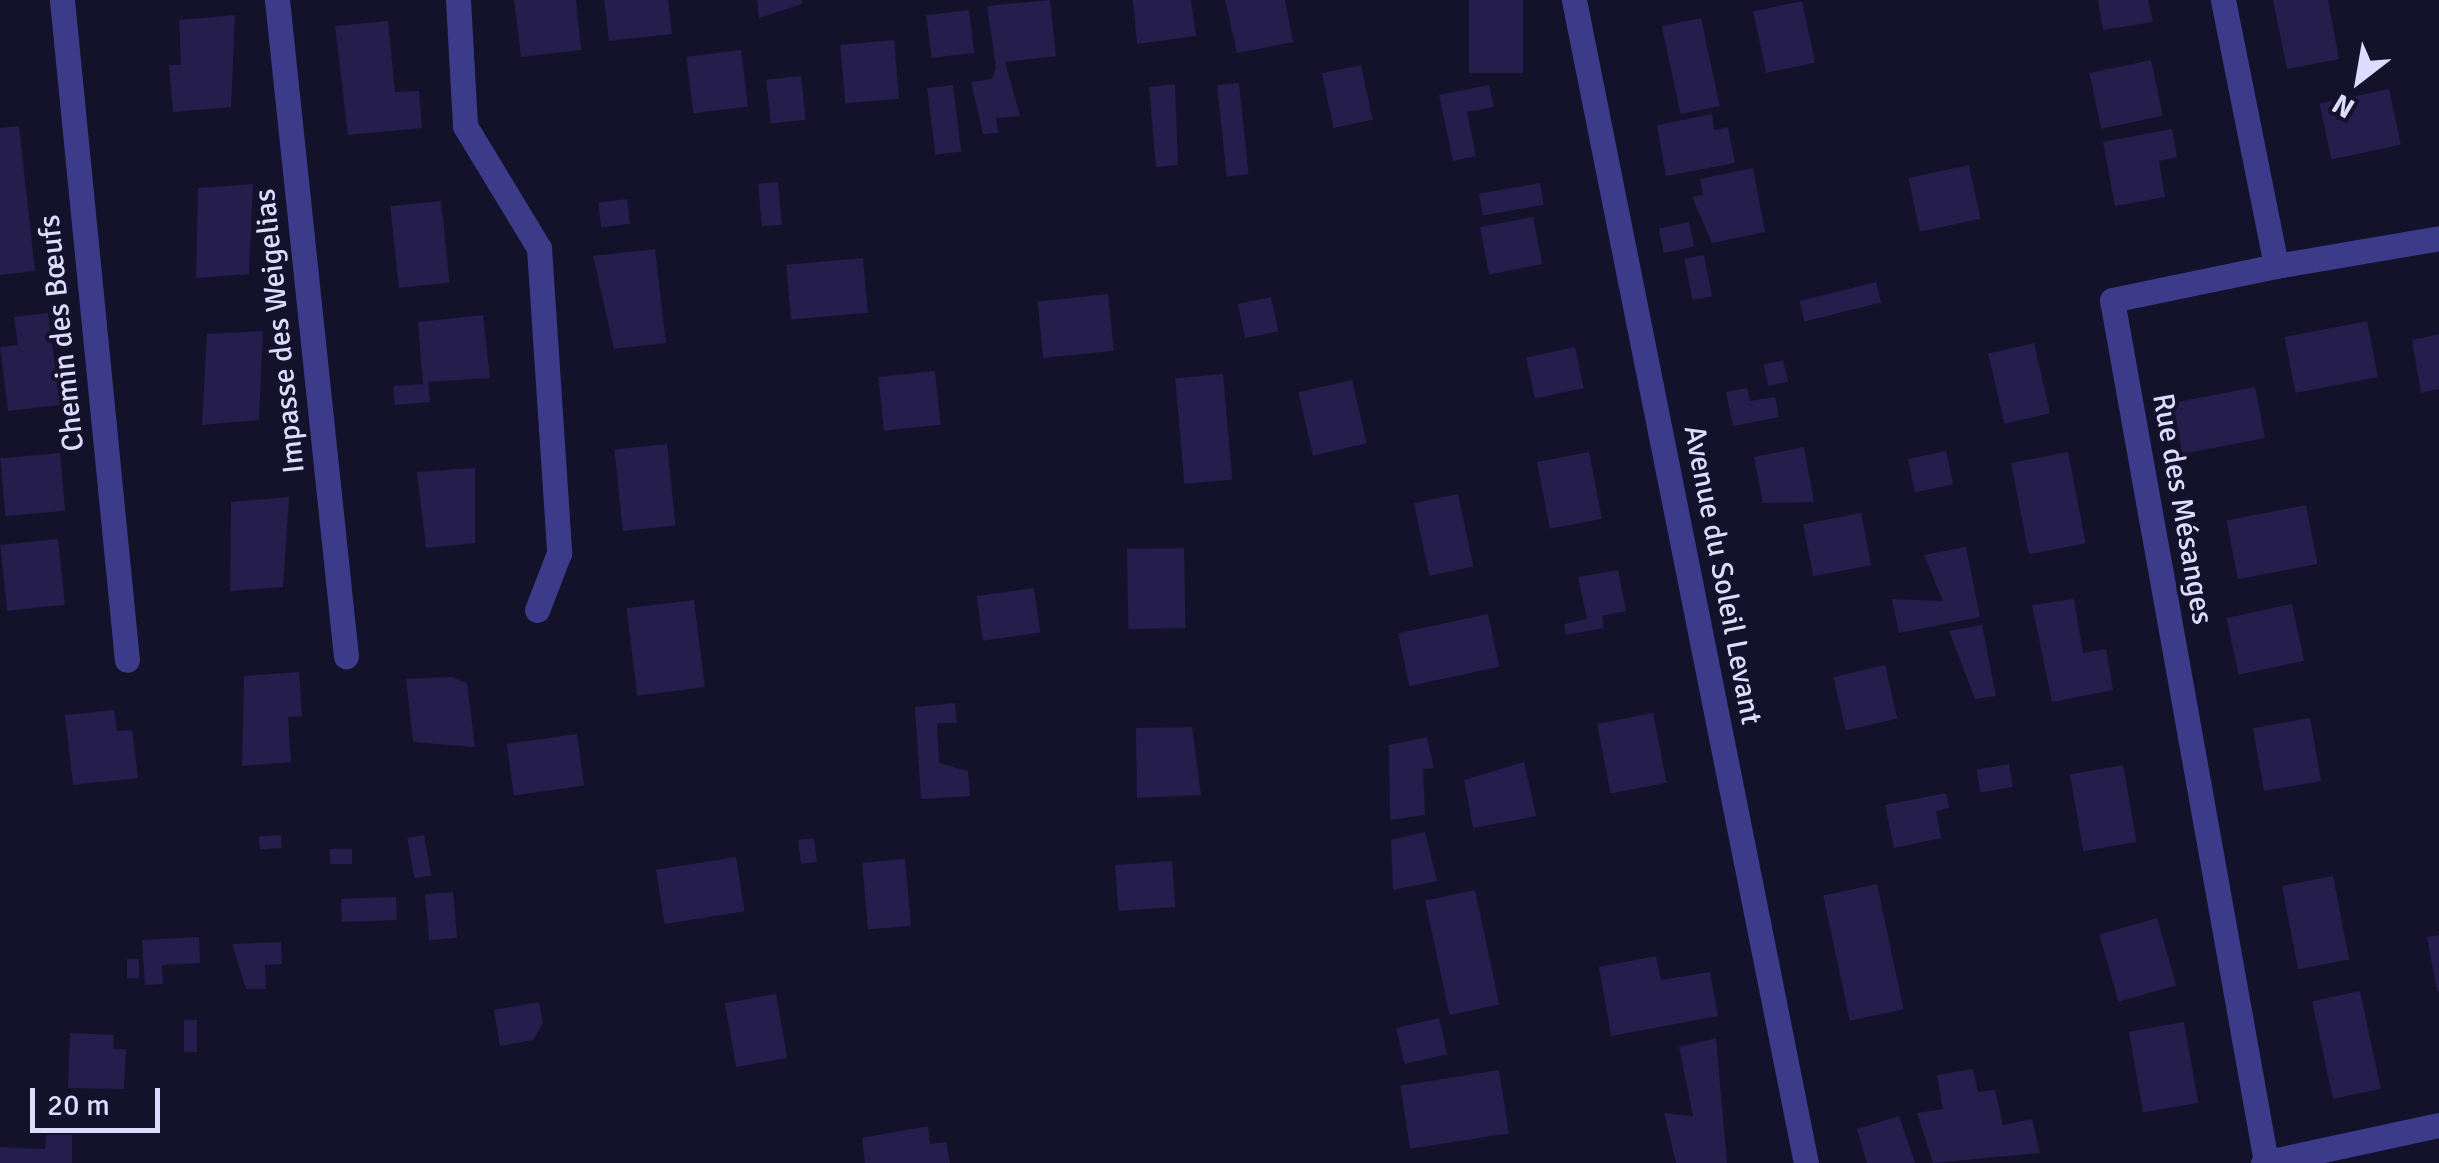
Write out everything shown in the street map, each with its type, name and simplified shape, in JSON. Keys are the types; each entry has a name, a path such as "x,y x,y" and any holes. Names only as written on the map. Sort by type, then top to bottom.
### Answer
{"street":[{"name":"Chemin des Bœufs","path":"62,0 127,660"},
{"name":"Impasse des Weigelias","path":"278,0 346,656"},
{"path":"458,0 465,126 540,248 559,553 537,610"},
{"name":"Avenue du Soleil Levant","path":"1574,0 1806,1163"},
{"path":"2223,0 2276,266 2439,238"},
{"name":"Rue des Mésanges","path":"2264,1163 2112,300 2276,266"},
{"path":"2264,1163 2439,1125"}],"building":[{"path":"514,0 576,0 581,50 521,57"},
{"path":"604,0 668,0 672,34 609,41"},
{"path":"757,0 802,0 802,4 759,18"},
{"path":"1050,0 1056,56 1005,62 1020,116 996,118 998,133 983,134 971,82 992,79 996,67 987,6"},
{"path":"1133,0 1191,0 1196,36 1137,44"},
{"path":"1225,0 1285,0 1293,42 1237,53"},
{"path":"1469,0 1523,0 1523,73 1469,73"},
{"path":"2098,0 2148,0 2153,22 2103,30"},
{"path":"2273,0 2328,0 2339,59 2287,69"},
{"path":"1802,1 1815,63 1766,73 1753,11"},
{"path":"969,10 974,53 932,58 926,15"},
{"path":"235,15 231,107 173,112 169,65 181,65 179,20"},
{"path":"1701,18 1720,106 1681,114 1662,26"},
{"path":"388,21 395,92 419,91 422,128 348,135 335,26"},
{"path":"894,40 899,99 845,103 840,45"},
{"path":"741,50 748,107 693,113 686,57"},
{"path":"2151,60 2163,116 2101,129 2089,73"},
{"path":"1361,65 1373,120 1334,128 1322,73"},
{"path":"801,76 806,120 771,123 766,80"},
{"path":"1239,83 1249,174 1227,177 1217,85"},
{"path":"1175,84 1178,165 1156,167 1149,87"},
{"path":"953,85 961,152 935,155 927,88"},
{"path":"1489,85 1494,107 1467,112 1476,156 1453,161 1439,95"},
{"path":"2389,89 2401,145 2331,160 2320,104"},
{"path":"1712,114 1714,130 1728,127 1735,163 1666,176 1657,125"},
{"path":"19,126 35,271 0,275 0,128"},
{"path":"2172,129 2177,157 2159,161 2165,197 2115,206 2103,142"},
{"path":"1969,165 1980,219 1920,232 1908,178"},
{"path":"1753,168 1765,232 1712,243 1692,197 1703,195 1700,179"},
{"path":"778,182 782,225 762,227 758,184"},
{"path":"1540,183 1544,205 1483,215 1479,194"},
{"path":"253,184 249,274 196,278 198,188"},
{"path":"627,199 630,224 601,227 598,203"},
{"path":"441,201 450,283 399,288 390,206"},
{"path":"1533,217 1542,264 1489,274 1480,227"},
{"path":"1689,222 1694,246 1664,253 1659,228"},
{"path":"655,249 666,343 614,349 593,256"},
{"path":"1704,255 1712,296 1692,300 1684,259"},
{"path":"863,258 868,313 791,320 786,265"},
{"path":"1876,282 1881,302 1804,321 1799,301"},
{"path":"1108,294 1114,351 1043,358 1037,301"},
{"path":"1271,297 1278,331 1245,338 1238,304"},
{"path":"48,313 60,405 8,411 0,347 18,345 14,317"},
{"path":"483,315 490,378 428,382 430,402 395,405 393,386 423,384 418,322"},
{"path":"2367,321 2378,377 2295,393 2285,337"},
{"path":"263,331 259,420 202,425 207,334"},
{"path":"2439,334 2439,389 2421,393 2412,340"},
{"path":"2034,343 2050,413 2004,424 1988,354"},
{"path":"1575,347 1584,388 1535,398 1526,357"},
{"path":"1783,360 1788,381 1768,386 1764,364"},
{"path":"935,371 941,425 884,431 878,377"},
{"path":"1223,374 1232,480 1184,484 1175,378"},
{"path":"1352,380 1367,443 1313,456 1298,392"},
{"path":"2255,387 2265,438 2182,454 2173,403"},
{"path":"1747,388 1750,401 1775,397 1779,417 1733,426 1726,392"},
{"path":"667,444 676,526 623,531 614,450"},
{"path":"1804,447 1814,502 1763,503 1754,457"},
{"path":"1946,451 1953,484 1915,492 1908,459"},
{"path":"1589,452 1602,519 1550,529 1537,462"},
{"path":"2068,452 2086,543 2029,554 2011,463"},
{"path":"60,453 65,511 5,516 0,458"},
{"path":"475,468 475,543 426,548 417,472"},
{"path":"1458,494 1473,566 1429,576 1414,503"},
{"path":"289,497 283,587 230,591 231,502"},
{"path":"2306,505 2317,564 2238,579 2226,520"},
{"path":"1861,513 1871,565 1813,576 1803,524"},
{"path":"58,539 65,605 7,611 0,545"},
{"path":"1966,547 1980,617 1899,633 1892,599 1943,601 1924,555"},
{"path":"1184,548 1185,628 1128,629 1127,549"},
{"path":"1618,570 1626,611 1602,616 1604,628 1566,635 1564,624 1587,619 1578,577"},
{"path":"1034,588 1040,633 983,641 977,596"},
{"path":"2074,599 2083,653 2106,649 2113,690 2052,702 2032,605"},
{"path":"694,600 705,687 637,696 627,608"},
{"path":"2292,604 2304,661 2239,675 2226,618"},
{"path":"1488,614 1499,667 1409,686 1398,633"},
{"path":"1982,625 1996,696 1975,699 1949,631"},
{"path":"1885,665 1897,719 1846,731 1833,677"},
{"path":"299,672 302,716 288,717 291,762 242,766 244,676"},
{"path":"451,677 467,683 475,747 413,742 406,679"},
{"path":"955,703 957,723 937,723 939,763 968,771 970,796 921,799 915,707"},
{"path":"114,710 117,731 132,730 138,778 73,785 65,715"},
{"path":"1653,713 1667,783 1611,794 1597,724"},
{"path":"2310,718 2321,781 2264,791 2253,728"},
{"path":"1192,727 1201,795 1137,798 1136,728"},
{"path":"577,734 584,785 514,795 507,744"},
{"path":"1427,737 1434,768 1423,769 1425,815 1390,820 1389,745"},
{"path":"1524,762 1536,816 1473,828 1464,780"},
{"path":"2009,764 2013,787 1980,792 1977,770"},
{"path":"2123,765 2137,842 2083,851 2070,774"},
{"path":"1946,793 1949,808 1936,811 1941,838 1894,848 1885,805"},
{"path":"1425,832 1437,881 1393,890 1391,840"},
{"path":"281,835 282,848 260,850 259,837"},
{"path":"424,835 431,875 414,878 407,838"},
{"path":"814,838 817,862 801,864 798,840"},
{"path":"330,849 352,849 352,864 330,864"},
{"path":"736,857 745,911 665,924 656,870"},
{"path":"905,859 911,926 868,929 862,863"},
{"path":"1172,861 1175,907 1118,911 1115,865"},
{"path":"2333,876 2349,959 2298,969 2282,886"},
{"path":"1877,884 1904,1009 1850,1021 1823,895"},
{"path":"1475,890 1499,1004 1449,1015 1425,901"},
{"path":"453,892 457,938 429,940 425,894"},
{"path":"396,897 397,920 342,922 341,899"},
{"path":"2157,918 2176,985 2119,1002 2099,935"},
{"path":"2439,935 2439,991 2437,991 2427,937"},
{"path":"199,937 200,963 162,965 163,984 145,985 142,940"},
{"path":"281,942 282,964 265,965 266,989 246,989 232,944"},
{"path":"1656,956 1661,980 1710,972 1718,1016 1611,1036 1599,967"},
{"path":"127,959 139,959 139,978 127,978"},
{"path":"2360,991 2381,1089 2333,1099 2312,1001"},
{"path":"776,994 787,1058 736,1067 725,1003"},
{"path":"539,1002 543,1023 533,1040 500,1046 494,1010"},
{"path":"1439,1018 1447,1054 1404,1064 1396,1028"},
{"path":"184,1020 197,1020 197,1052 184,1052"},
{"path":"2184,1022 2198,1103 2143,1112 2129,1032"},
{"path":"70,1033 114,1035 113,1049 126,1049 124,1089 68,1088"},
{"path":"1716,1038 1727,1163 1676,1163 1664,1113 1693,1116 1679,1047"},
{"path":"1973,1069 1978,1092 1995,1090 2003,1125 2032,1119 2040,1153 1933,1163 1917,1113 1943,1109 1937,1075"},
{"path":"1499,1070 1509,1133 1410,1149 1400,1086"},
{"path":"1899,1116 1915,1163 1867,1163 1857,1129"},
{"path":"928,1126 930,1144 946,1142 950,1163 865,1163 862,1138"},
{"path":"46,1135 72,1135 72,1163 0,1163 0,1147 45,1149"}]}
